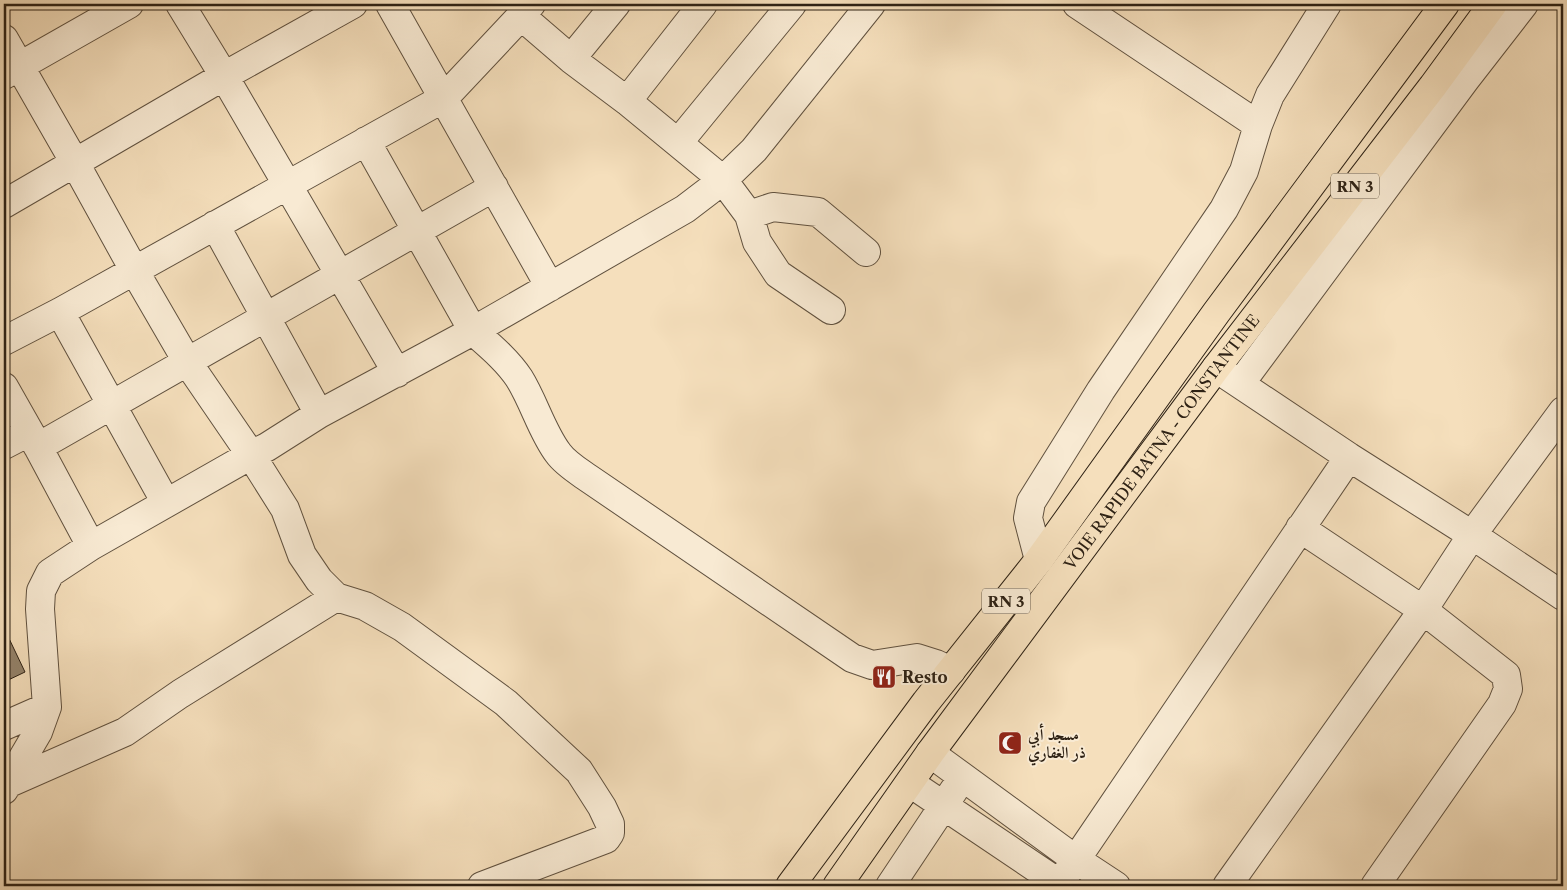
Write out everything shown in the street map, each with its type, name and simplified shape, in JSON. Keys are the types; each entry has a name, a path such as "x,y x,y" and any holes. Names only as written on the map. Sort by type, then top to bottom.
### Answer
{"highway":[{"name":"VOIE RAPIDE BATNA - CONSTANTINE","path":"790,886 951,671 1039,560 1216,313 1445,4"},
{"name":"VOIE RAPIDE BATNA - CONSTANTINE","path":"837,886 930,753 1216,368 1493,4"}],"street":[{"path":"11,71 129,4"},
{"path":"180,4 397,373"},
{"path":"4,204 224,76 353,4"},
{"path":"390,4 550,286"},
{"path":"571,59 616,4"},
{"path":"627,101 703,4"},
{"path":"678,143 792,4"},
{"path":"6,787 38,732 47,707 40,591 50,573 91,546 267,447 319,414 474,331 685,209 723,180 754,150 872,4"},
{"path":"1077,4 1258,124"},
{"path":"1039,560 1028,518 1031,502 1101,390 1224,209 1244,171 1258,124 1270,95 1327,4"},
{"path":"1240,384 1459,88 1524,4"},
{"path":"4,341 60,312 444,98 526,10 571,59 627,101 723,180 749,216 758,242 778,274 831,310"},
{"path":"4,38 11,71 76,163 134,270 188,363 285,508 302,555 319,580 336,597 365,606 402,627 506,703 579,771 602,807 610,824 610,833 606,839 482,886"},
{"path":"366,141 474,331 500,355 519,378 539,415 549,439 560,455 588,478 852,658 872,665 917,658 951,671"},
{"path":"4,445 34,440 112,404 188,363 494,187"},
{"path":"749,216 773,207 818,212 866,252"},
{"path":"216,225 319,414"},
{"path":"60,312 166,504"},
{"path":"1216,368 1563,596"},
{"path":"4,388 91,546"},
{"path":"1228,886 1423,610 1472,535 1563,411"},
{"path":"910,783 1060,885 1075,859 1349,457"},
{"path":"1300,528 1423,610 1506,675 1508,689 1502,704 1375,886"},
{"path":"6,787 125,732 180,694 336,597"},
{"path":"4,726 47,707"},
{"path":"930,753 1075,859 1116,886"},
{"path":"890,886 963,777"}],"building":[{"path":"4,628 25,672 4,682"}],"place":[{"name":"Resto","path":"884,677"},
{"name":"مسجد أبي ذر الغفاري","path":"1010,743"}]}
